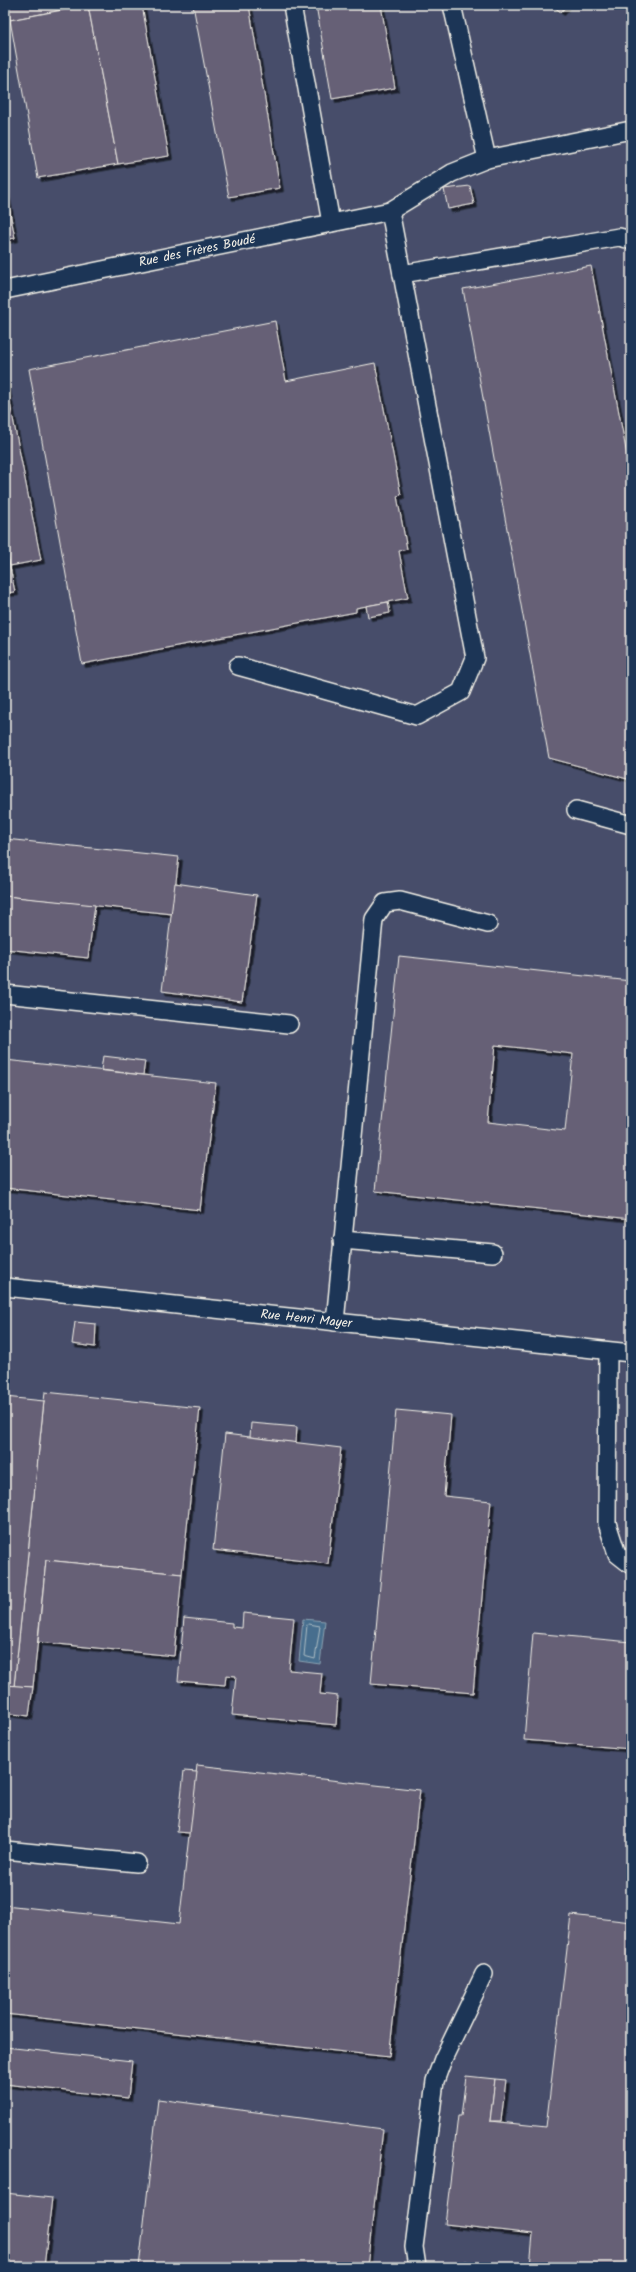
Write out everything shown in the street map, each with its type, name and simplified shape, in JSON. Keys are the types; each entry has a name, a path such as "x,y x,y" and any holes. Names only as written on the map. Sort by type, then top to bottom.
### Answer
{"lane":[{"path":"292,5 331,223"},
{"path":"452,5 487,159"},
{"path":"238,666 418,716 461,692 476,658 390,212 452,173 487,159 631,130"},
{"name":"Rue des Frères Boudé","path":"5,290 390,212"},
{"path":"402,274 619,237 631,240"},
{"path":"576,810 631,825"},
{"path":"335,1322 374,918 385,903 400,900 488,924"},
{"path":"5,994 289,1024"},
{"path":"342,1240 493,1253"},
{"name":"Rue Henri Mayer","path":"5,1287 631,1353"},
{"path":"608,1351 606,1523 617,1554 631,1565"},
{"path":"5,1850 137,1864"},
{"path":"417,2267 414,2247 435,2081 443,2059 484,1974"}],"shaded area":[{"path":"5,5 631,5 631,2267 5,2267"}],"water":[{"path":"303,1619 325,1621 320,1664 299,1661"}],"building":[{"path":"7,5 86,5 10,20"},
{"path":"88,5 118,164 38,178 10,20"},
{"path":"88,5 142,5 169,156 118,164"},
{"path":"193,5 249,5 280,188 229,197"},
{"path":"316,5 381,5 395,88 332,99"},
{"path":"551,5 567,5 561,12"},
{"path":"470,186 474,204 448,209 444,189"},
{"path":"5,187 15,238 5,240"},
{"path":"591,266 631,476 631,780 549,758 463,289"},
{"path":"275,321 286,381 375,363 401,495 397,496 407,549 399,551 408,598 356,608 356,612 82,664 29,369"},
{"path":"5,378 41,560 10,566 5,542"},
{"path":"5,542 15,592 5,593"},
{"path":"388,602 390,613 368,617 366,606"},
{"path":"5,839 179,857 172,914 5,896"},
{"path":"175,883 257,895 242,1002 162,991"},
{"path":"5,896 95,905 88,958 5,949"},
{"path":"399,956 631,981 631,1219 375,1191","holes":["495,1045 573,1054 565,1131 488,1122"]},
{"path":"103,1056 145,1061 143,1075 101,1070"},
{"path":"5,1060 216,1083 200,1210 5,1188"},
{"path":"75,1322 96,1324 95,1347 72,1344"},
{"path":"45,1392 200,1408 182,1574 46,1560 33,1687 14,1686"},
{"path":"5,1397 44,1401 14,1686 5,1685"},
{"path":"396,1410 451,1415 444,1496 491,1501 473,1693 371,1684"},
{"path":"251,1423 297,1427 296,1443 250,1437"},
{"path":"225,1434 341,1448 328,1564 213,1550"},
{"path":"46,1560 182,1574 174,1656 38,1642"},
{"path":"243,1613 294,1618 289,1670 322,1673 320,1694 338,1696 336,1725 232,1715 236,1676 226,1675 225,1685 178,1681 184,1618 232,1623 232,1627 242,1628"},
{"path":"533,1633 631,1642 631,1749 524,1740"},
{"path":"5,1685 33,1687 29,1716 5,1713"},
{"path":"197,1765 420,1790 389,2057 5,2014 5,1905 179,1924"},
{"path":"184,1771 197,1772 190,1833 177,1832"},
{"path":"571,1915 631,1922 631,2267 530,2267 533,2234 445,2224 458,2116 461,2116 466,2076 495,2079 490,2121 546,2127"},
{"path":"5,2047 132,2061 128,2098 5,2084"},
{"path":"495,2079 506,2080 501,2121 490,2121"},
{"path":"158,2099 383,2129 367,2267 139,2267"},
{"path":"5,2193 52,2198 44,2267 5,2267"},
{"path":"464,2261 520,2267 463,2267"}]}
